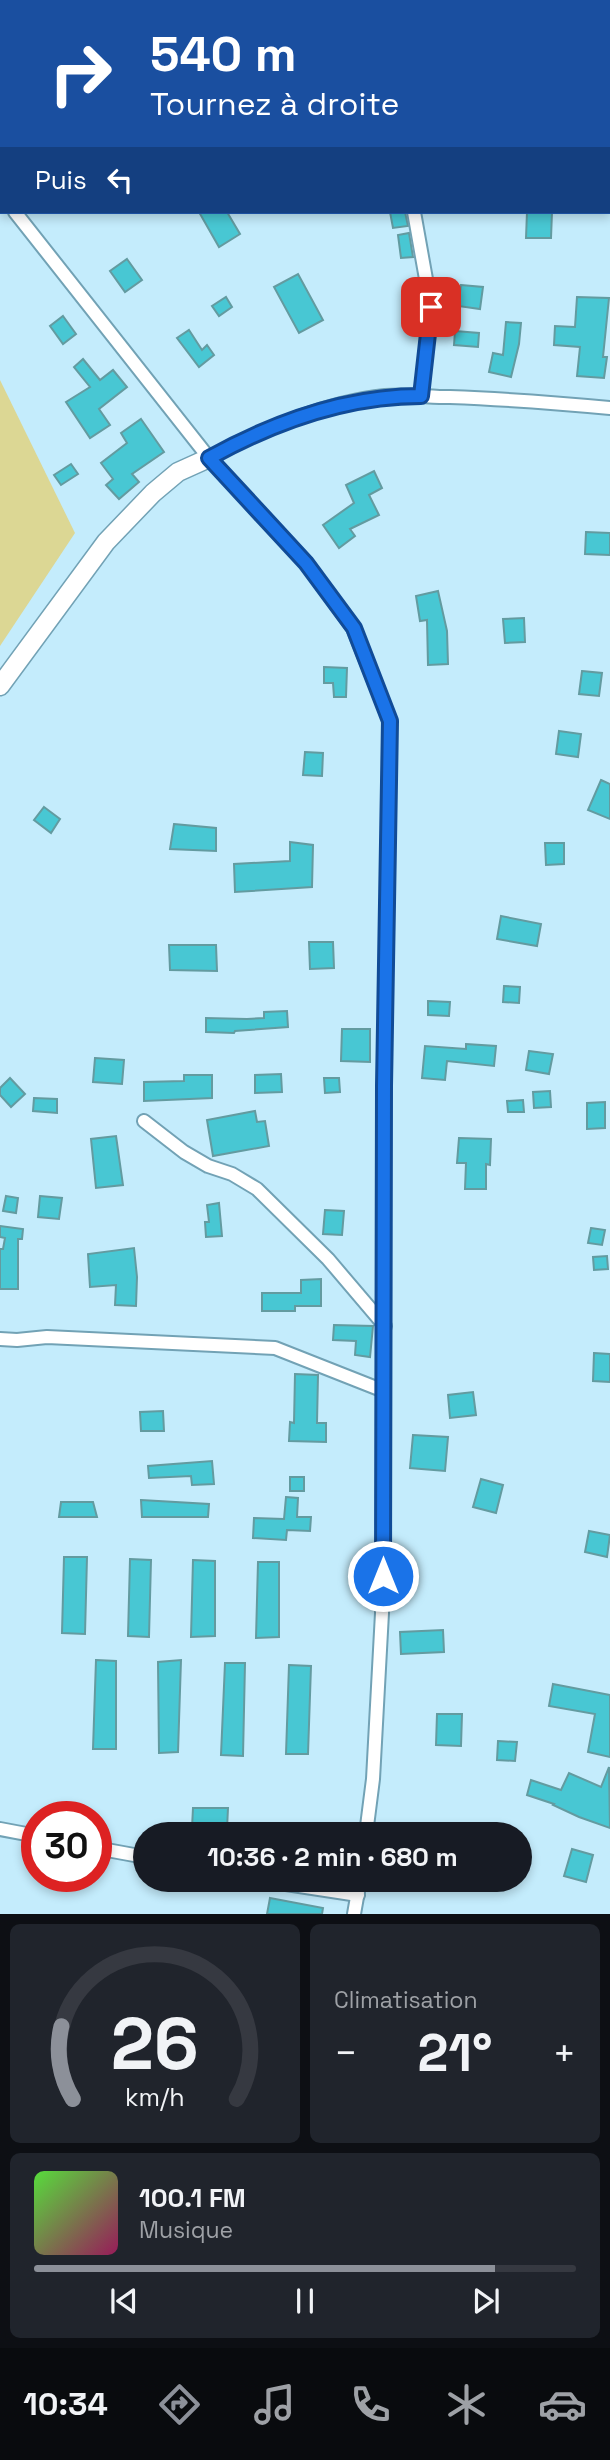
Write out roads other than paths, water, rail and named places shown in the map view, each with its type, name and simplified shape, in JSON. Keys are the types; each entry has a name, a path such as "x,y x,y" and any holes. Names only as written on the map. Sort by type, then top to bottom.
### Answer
{"street":[{"path":"17,214 209,458 306,563 354,628 390,721 384,1086 383,1590 373,1779 368,1822"},
{"path":"414,214 431,307 421,396"},
{"path":"0,686 106,542 153,493 178,472 241,440 314,412 385,396 514,399 610,408"},
{"path":"144,1121 184,1152 257,1189 328,1259 385,1326"},
{"path":"0,1339 47,1337 275,1348 384,1391"},
{"path":"0,1829 21,1833"},
{"path":"112,1851 133,1855"},
{"path":"338,1892 358,1895"},
{"path":"354,1914 358,1892"}]}
